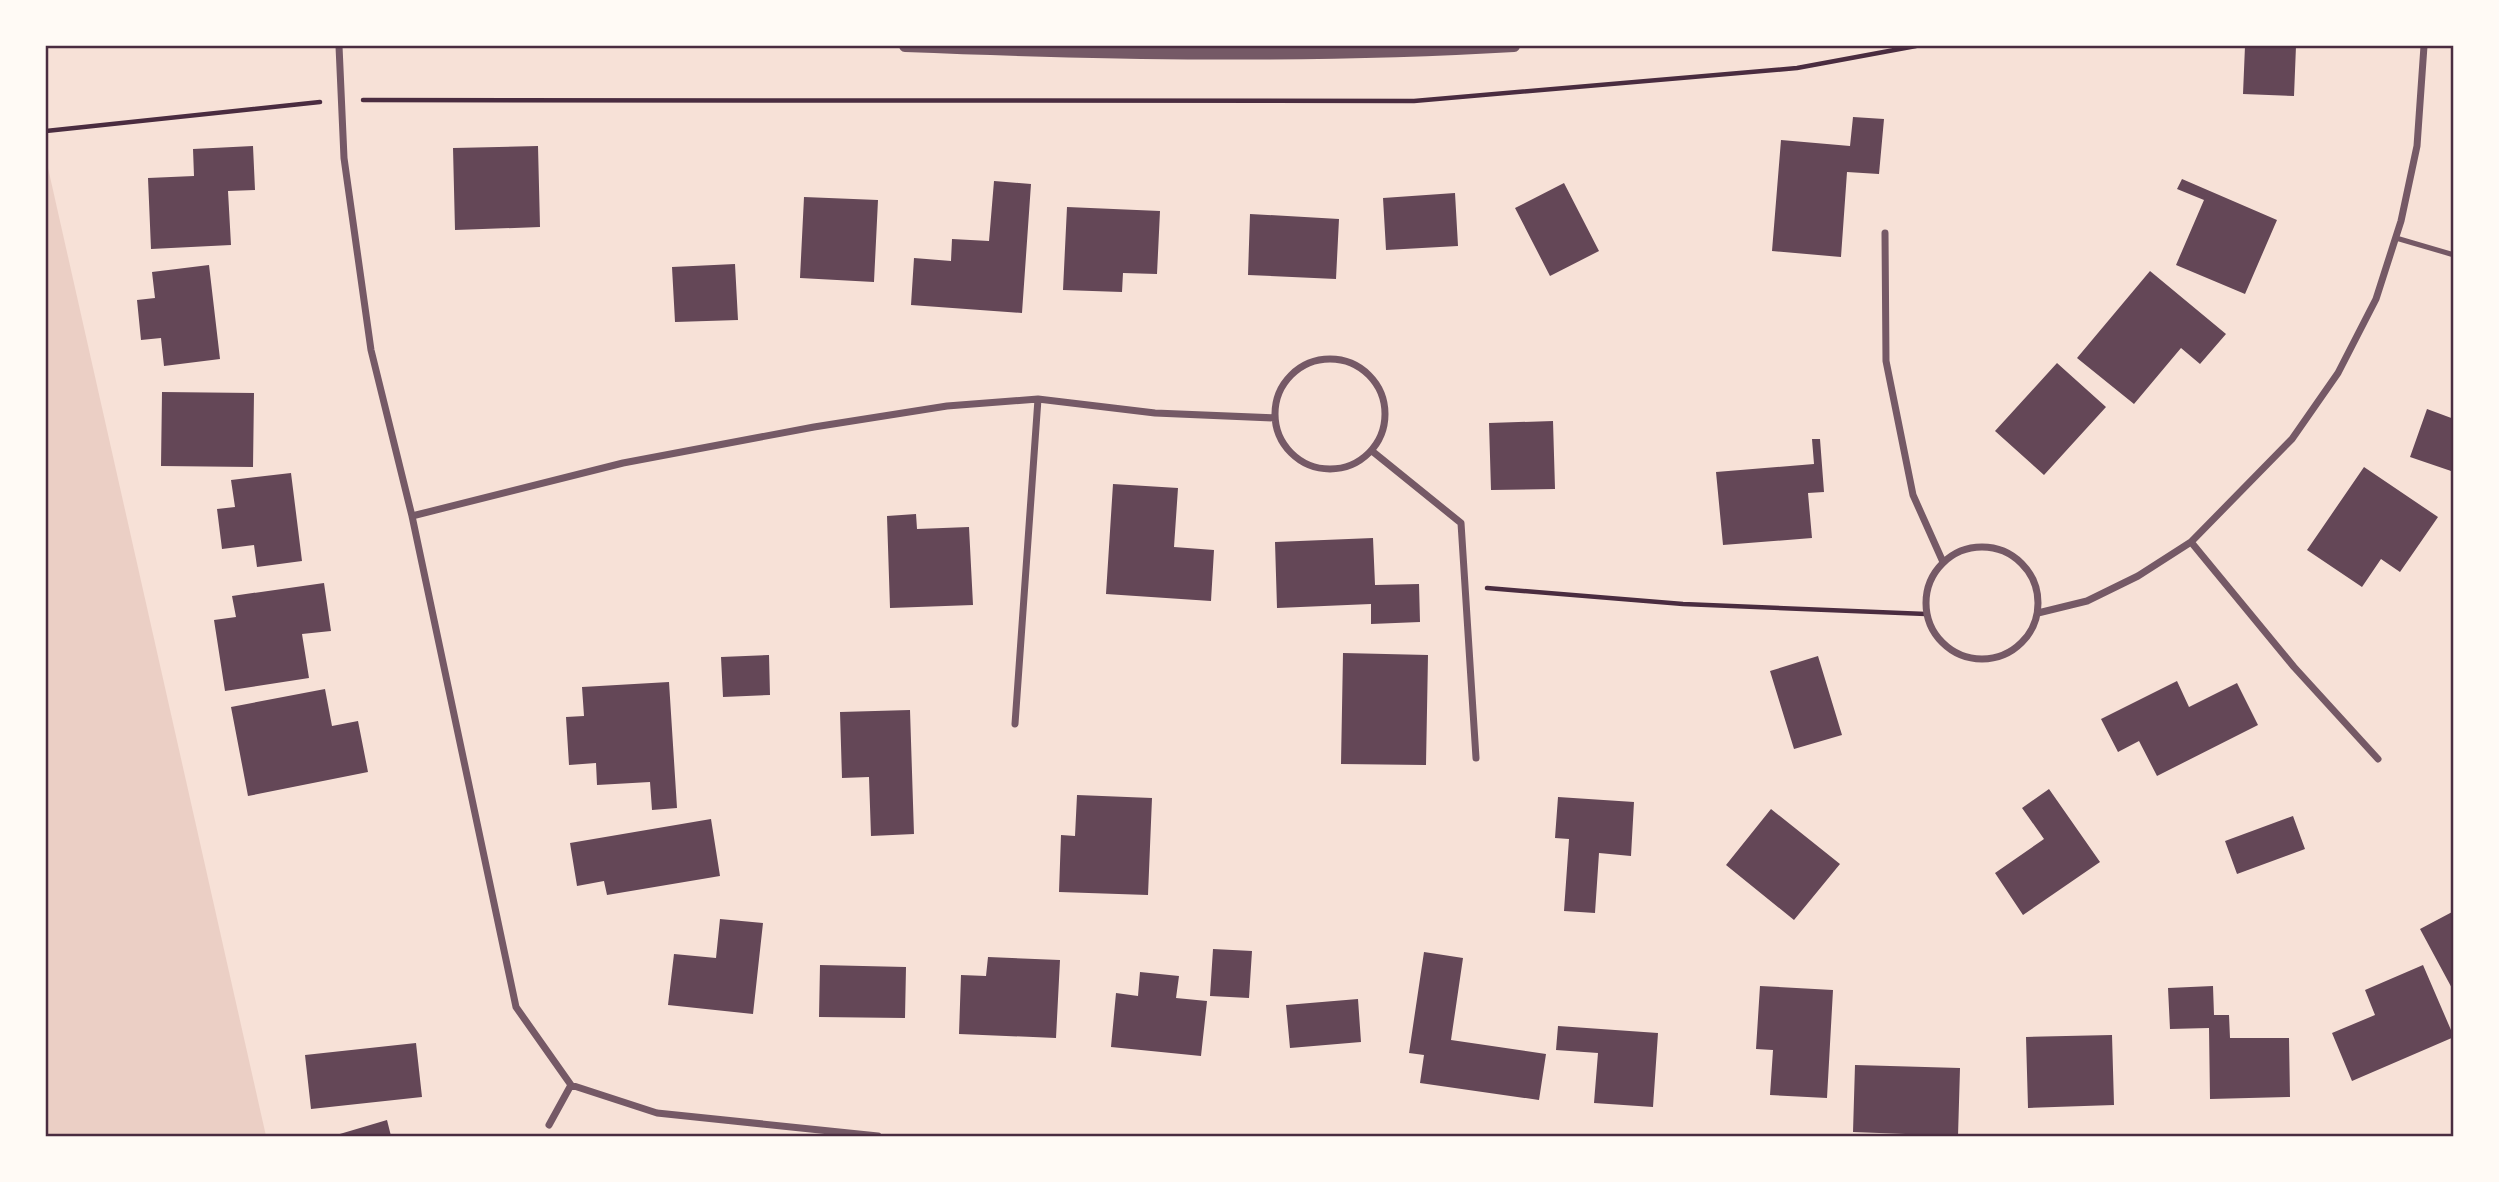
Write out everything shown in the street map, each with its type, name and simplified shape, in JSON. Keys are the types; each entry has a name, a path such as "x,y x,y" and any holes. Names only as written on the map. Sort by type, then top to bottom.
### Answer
{"street":[{"path":"339,46 344,158 371,350 412,516 516,1007 571,1085 657,1113 878,1136"},
{"path":"905,46 1200,54 1411,52 1514,46"},
{"path":"2038,613 2087,601 2138,576 2191,542 2292,439 2338,373 2376,299 2396,238 2417,146 2424,46"},
{"path":"1885,233 1886,360 1913,495 1943,562"},
{"path":"1324,359 1343,360 1371,376 1386,406 1384,430 1372,451 1346,468 1330,470 1311,467 1294,457 1282,442 1275,418 1281,387 1293,373 1324,359"},
{"path":"412,516 623,463 801,429 947,406 1038,399 1155,413 1275,418"},
{"path":"1015,724 1038,399"},
{"path":"1372,451 1461,523 1476,758"},
{"path":"2191,542 2294,667 2378,759"},
{"path":"1976,547 2006,552 2029,573 2038,594 2038,613 2032,629 2020,645 2000,656 1981,659 1949,650 1939,641 1926,614 1926,594 1931,578 1943,562 1958,552 1976,547"},
{"path":"549,1125 571,1085"}],"lane":[{"path":"2396,238 2454,255"}],"path":[{"path":"46,131 342,100 1414,101 1797,68 1916,46"},
{"path":"1465,586 1683,604 1926,614"}],"shaded area":[{"path":"46,159 266,1136 46,1136"}],"building":[{"path":"2245,46 2296,46 2294,96 2243,94"},
{"path":"1853,117 1884,119 1879,174 1847,172 1841,257 1772,251 1781,140 1850,146"},
{"path":"253,146 255,190 228,191 231,245 151,249 148,178 194,176 193,149"},
{"path":"538,146 540,227 455,230 453,148"},
{"path":"2182,179 2277,220 2245,294 2176,265 2204,200 2177,189"},
{"path":"994,181 1031,184 1022,313 911,305 914,258 951,261 952,239 989,241"},
{"path":"1564,183 1599,251 1550,276 1515,208"},
{"path":"1455,193 1458,246 1386,250 1383,198"},
{"path":"804,197 878,200 874,282 800,278"},
{"path":"1067,207 1160,211 1157,274 1123,273 1122,292 1063,290"},
{"path":"1250,214 1339,219 1336,279 1248,275"},
{"path":"735,264 738,320 675,322 672,267"},
{"path":"209,265 220,359 164,366 161,338 141,340 137,300 155,298 152,272"},
{"path":"2150,271 2226,334 2200,364 2181,348 2134,404 2077,358"},
{"path":"2057,363 2106,407 2044,475 1995,431"},
{"path":"162,392 254,393 253,467 161,466"},
{"path":"2427,409 2454,419 2454,472 2410,457"},
{"path":"1553,421 1555,489 1491,490 1489,423"},
{"path":"1812,439 1820,439 1824,492 1808,493 1812,538 1723,545 1716,472 1814,464"},
{"path":"2364,467 2438,517 2400,572 2381,559 2362,587 2307,550"},
{"path":"291,473 302,561 257,567 254,545 222,549 217,509 235,507 231,480"},
{"path":"1113,484 1178,488 1174,547 1214,550 1211,601 1106,594"},
{"path":"916,514 917,529 969,527 973,605 890,608 887,516"},
{"path":"1373,538 1375,585 1419,584 1420,622 1371,624 1371,604 1277,608 1275,542"},
{"path":"324,583 331,631 302,634 309,678 225,691 214,620 236,617 232,596"},
{"path":"1343,653 1428,655 1426,765 1341,764"},
{"path":"769,655 770,695 723,697 721,657"},
{"path":"1818,656 1842,735 1794,749 1770,671"},
{"path":"2177,681 2189,707 2237,683 2258,725 2157,776 2139,741 2118,752 2101,719"},
{"path":"669,682 677,808 652,810 650,782 597,785 596,763 569,765 566,717 584,716 582,687"},
{"path":"325,689 332,726 358,721 368,772 248,796 231,707"},
{"path":"910,710 914,834 871,836 869,777 842,778 840,712"},
{"path":"2049,789 2100,862 2023,915 1995,873 2044,839 2022,808"},
{"path":"1077,795 1152,798 1148,895 1059,892 1061,835 1075,836"},
{"path":"1558,797 1634,802 1631,856 1599,853 1595,913 1564,911 1569,839 1555,838"},
{"path":"1771,809 1840,864 1794,920 1726,865"},
{"path":"2293,816 2305,849 2237,874 2225,841"},
{"path":"711,819 720,876 607,895 604,881 577,886 570,843"},
{"path":"2454,911 2454,992 2420,929"},
{"path":"720,919 763,923 753,1014 668,1005 674,954 716,958"},
{"path":"1213,949 1252,951 1249,998 1210,996"},
{"path":"1424,952 1463,958 1451,1040 1546,1054 1539,1100 1420,1083 1424,1055 1409,1053"},
{"path":"988,957 1060,960 1056,1038 959,1034 961,975 986,976"},
{"path":"820,965 906,967 905,1018 819,1017"},
{"path":"2423,965 2454,1037 2352,1081 2332,1033 2375,1015 2365,990"},
{"path":"1140,972 1179,976 1176,998 1207,1001 1201,1056 1111,1047 1116,993 1138,996"},
{"path":"1760,986 1833,990 1827,1098 1770,1095 1773,1050 1756,1049"},
{"path":"2213,986 2214,1015 2229,1015 2230,1038 2289,1038 2290,1097 2210,1099 2209,1028 2170,1029 2168,988"},
{"path":"1358,999 1361,1042 1290,1048 1286,1005"},
{"path":"1558,1026 1658,1033 1653,1107 1594,1103 1598,1053 1556,1050"},
{"path":"2112,1035 2114,1105 2028,1108 2026,1037"},
{"path":"416,1043 422,1097 311,1109 305,1055"},
{"path":"1855,1065 1960,1068 1958,1136 1853,1132"},
{"path":"387,1120 391,1136 333,1136"}]}
